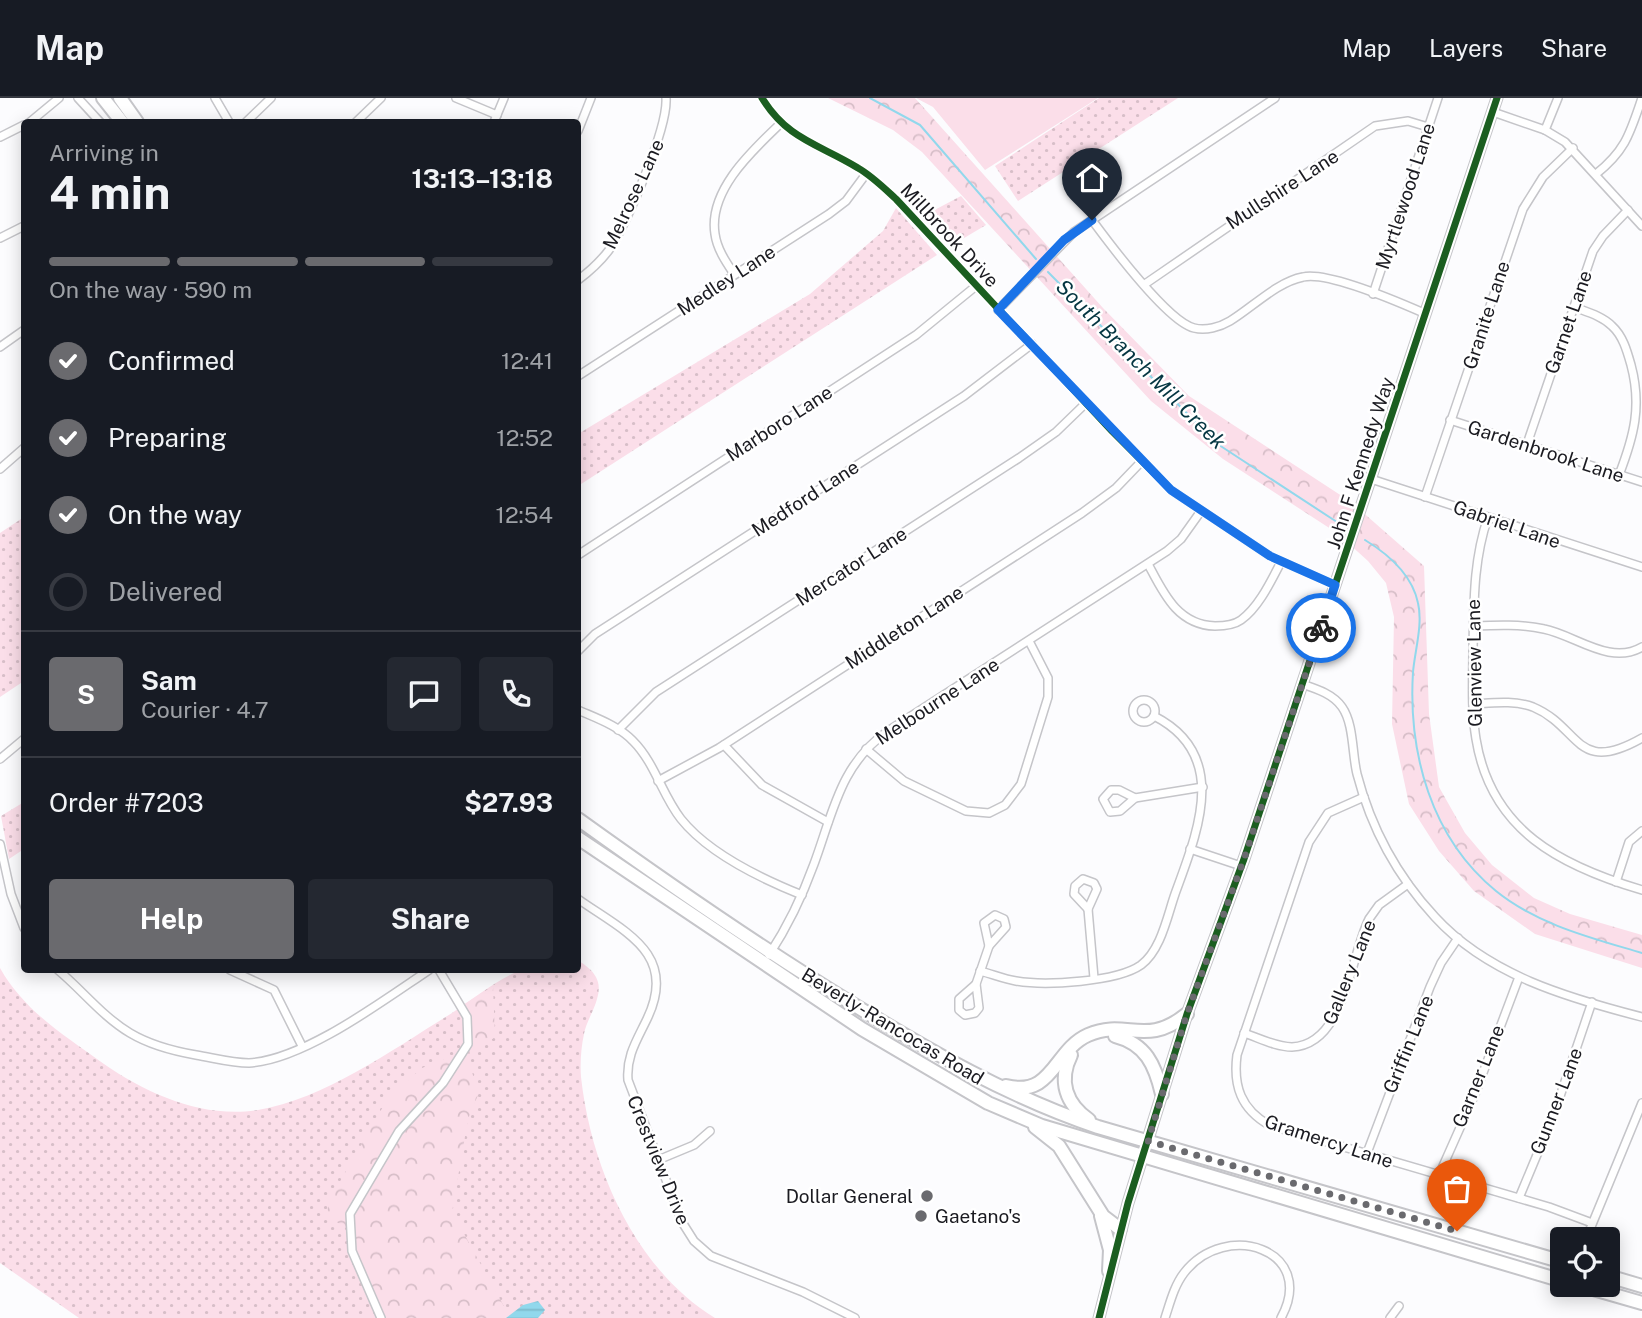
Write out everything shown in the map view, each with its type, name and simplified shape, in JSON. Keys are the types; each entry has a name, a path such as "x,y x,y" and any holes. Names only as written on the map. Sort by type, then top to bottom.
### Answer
{"main road":[{"path":"103,98 120,119"},
{"path":"120,98 135,119"},
{"name":"Beverly-Rancocas Road","path":"581,821 771,952 928,1050 984,1081 1052,1111 1098,1127 1550,1258"},
{"name":"Beverly-Rancocas Road","path":"581,843 763,965 943,1078 1024,1118 1550,1277"},
{"path":"984,1081 1018,1089 1029,1088 1049,1075 1066,1053 1086,1035 1111,1030 1161,1031 1187,1014"},
{"path":"1098,1127 1073,1105 1065,1087 1066,1065 1071,1055 1089,1040 1114,1036 1137,1045 1152,1061 1162,1094"},
{"path":"1024,1118 1059,1146 1098,1209 1107,1233 1109,1271"},
{"path":"1098,1209 1120,1228"},
{"path":"1620,1280 1642,1286"},
{"path":"1620,1297 1642,1303"}],"street":[{"path":"34,119 59,98"},
{"path":"78,98 97,119"},
{"path":"215,98 227,119"},
{"path":"249,119 271,98"},
{"path":"359,119 382,98"},
{"path":"456,98 496,119 504,98"},
{"path":"581,123 591,98"},
{"name":"Melrose Lane","path":"581,278 595,267 615,239 660,137 666,116 666,98"},
{"name":"Millbrook Drive","path":"762,98 781,123 797,137 866,174 905,208 998,310 1171,490 1281,562 1335,585"},
{"path":"998,310 1064,240 1275,98"},
{"name":"Myrtlewood Lane","path":"1374,294 1438,98"},
{"name":"John F Kennedy Way","path":"1099,1318 1120,1228 1187,1014 1241,866 1497,98"},
{"path":"1545,130 1558,98"},
{"path":"1596,174 1617,156 1626,143 1642,98"},
{"path":"1493,112 1545,130 1573,148 1642,226"},
{"name":"Mullshire Lane","path":"1145,284 1375,126 1408,121 1427,127"},
{"path":"734,274 717,243 716,214 739,167 781,123"},
{"path":"0,137 21,126"},
{"name":"Granite Lane","path":"1425,497 1523,209 1543,177 1573,148"},
{"name":"Medley Lane","path":"581,374 838,208 866,174"},
{"name":"Garnet Lane","path":"1527,444 1593,251 1603,236 1628,210"},
{"path":"1092,220 1116,253 1179,320 1195,328 1204,329 1224,324 1286,284 1303,277 1321,277 1426,314"},
{"path":"0,238 21,228"},
{"name":"Marboro Lane","path":"581,553 916,335 976,286"},
{"path":"1574,307 1612,326 1622,339 1629,356 1638,416 1619,475"},
{"path":"0,347 21,332"},
{"name":"Medford Lane","path":"581,648 596,634 964,396 1031,344"},
{"name":"Mercator Lane","path":"618,730 656,692 1039,445 1086,403"},
{"name":"Gardenbrook Lane","path":"1450,420 1642,482"},
{"path":"0,469 21,451"},
{"name":"Middleton Lane","path":"659,781 724,745 1092,506 1141,461"},
{"name":"Gabriel Lane","path":"1371,479 1642,567"},
{"name":"Melbourne Lane","path":"763,965 788,927 802,895 845,776 866,749 888,732 1148,564 1181,539 1200,511"},
{"name":"Glenview Lane","path":"1488,517 1476,558 1473,704 1475,738 1497,799 1531,837 1561,859 1642,890"},
{"path":"1148,564 1163,592 1179,612 1191,621 1220,626 1243,619 1281,562"},
{"path":"1473,626 1543,629 1610,653 1628,653 1642,647"},
{"path":"866,749 904,781 966,811 989,813 1005,805 1021,784 1048,697 1048,678 1029,642"},
{"path":"1302,684 1331,696 1346,713 1364,797 1378,835 1408,884 1437,920 1458,938 1519,977 1642,1017"},
{"path":"1473,704 1517,704 1534,708 1577,743 1594,751 1622,748 1642,738"},
{"path":"581,712 618,730 640,750 674,810 698,836 766,881 802,895"},
{"path":"980,971 1025,982 1094,978 1125,972 1149,957 1162,933 1190,849 1201,814 1203,787 1197,763 1188,746 1169,724 1154,716"},
{"path":"0,759 21,742"},
{"path":"724,745 762,785 828,822"},
{"path":"1135,798 1203,787"},
{"name":"Gramercy Lane","path":"1364,797 1328,813 1313,834 1244,1033 1236,1075 1243,1103 1248,1110 1269,1125 1519,1198 1592,1223"},
{"path":"581,838 590,827"},
{"path":"1616,882 1629,842 1642,831"},
{"path":"0,844 15,908 21,921"},
{"path":"1190,849 1241,866"},
{"name":"Gallery Lane","path":"1244,1033 1290,1047 1305,1045 1319,1038 1335,1016 1369,919 1379,905 1408,884"},
{"name":"Crestview Drive","path":"581,901 635,939 654,964 656,996 633,1047 627,1069 630,1091 682,1222 702,1249 720,1260 803,1292 855,1318"},
{"path":"15,908 21,906"},
{"path":"1088,909 1094,978"},
{"name":"Griffin Lane","path":"1367,1153 1430,987 1441,963 1458,938"},
{"path":"976,984 989,946"},
{"path":"61,973 119,1026 138,1037 170,1049 251,1063 273,1058 342,1027 424,973"},
{"path":"239,973 260,980 274,990 302,1046"},
{"path":"381,1318 352,1251 350,1214 399,1131 443,1083 468,1044 467,1017 441,973"},
{"name":"Garner Lane","path":"1439,1175 1475,1094 1519,977"},
{"name":"Gunner Lane","path":"1519,1198 1557,1104 1592,1002"},
{"path":"1590,1227 1642,1103"},
{"path":"658,1160 694,1145 710,1131"},
{"path":"1165,1318 1185,1272 1210,1253 1238,1244 1266,1251 1286,1271 1289,1300 1282,1318"},
{"path":"1390,1318 1399,1306"}],"green space":[{"path":"828,98 915,98 1103,308 1189,396 1351,502 1424,566 1429,714 1439,787 1465,833 1492,865 1534,898 1570,914 1642,935 1642,968 1535,934 1474,891 1439,851 1409,804 1392,724 1394,617 1386,583 1368,561 1337,533 1223,459 1151,401 922,152 893,130"},
{"path":"916,98 1098,98 985,170 933,107"},
{"path":"1099,98 1178,98 1018,201 995,166"},
{"path":"961,196 986,225 954,244 925,215"},
{"path":"896,208 937,255 581,484 581,432 810,294 883,231"},
{"path":"21,519 21,683 0,697 0,533"},
{"path":"21,804 21,851 9,859 1,816"},
{"path":"581,962 594,974 598,981 598,996 584,1034 581,1072 586,1111 595,1146 622,1213 640,1244 662,1272 687,1297 715,1318 79,1318 0,1263 0,968 21,997 46,1022 121,1075 177,1102 217,1111 238,1112 283,1104 334,1084 359,1071 510,975 581,973"},
{"path":"493,986 495,1037 468,1056 478,1095 468,1119 452,1212 506,1310 544,1303 532,1318 383,1318 349,1229 326,1216 330,1199 388,1098 422,1068 466,1050 463,1005"}],"water":[{"path":"538,1301 545,1310 538,1318 506,1318 523,1305"}],"waterway":[{"name":"South Branch Mill Creek","path":"870,98 920,125 1036,259"},
{"name":"South Branch Mill Creek","path":"1048,272 1216,443 1340,524"},
{"name":"South Branch Mill Creek","path":"1365,540 1405,574 1418,603 1420,620 1412,702 1415,733 1428,792 1455,846 1474,870 1512,903 1547,922 1642,953"}],"cycle path":[{"path":"762,98 782,123 805,140 863,171 896,199 1112,431 1171,490 1270,556 1335,585"},
{"path":"1099,1318 1128,1203 1187,1014 1244,859 1497,98"}],"way so far":[{"path":"1321,628 1244,859 1187,1014 1148,1141 1457,1231"}],"place":[{"name":"Dollar General","path":"927,1196"},
{"name":"Gaetano's","path":"921,1216"}],"route":[{"path":"1092,220 1064,240 998,310 1171,490 1270,556 1296,570 1335,585 1321,628"}]}
